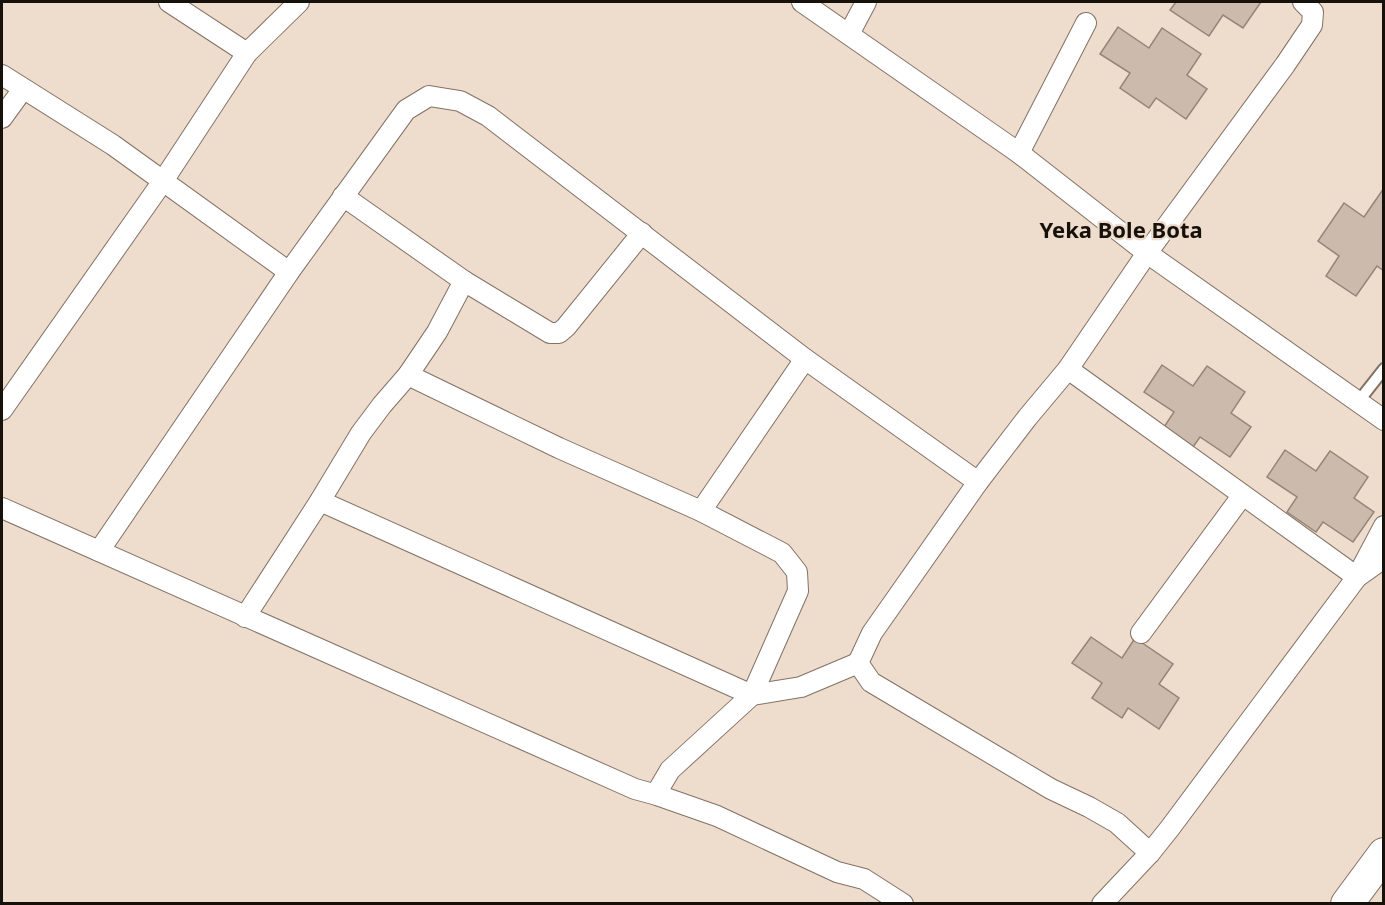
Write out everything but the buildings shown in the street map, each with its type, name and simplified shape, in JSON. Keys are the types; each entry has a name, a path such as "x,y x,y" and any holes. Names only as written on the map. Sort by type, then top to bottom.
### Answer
{"main road":[{"path":"1347,903 1383,854"}],"street":[{"path":"170,2 248,53"},
{"path":"2,410 163,181 248,53 299,2"},
{"path":"802,2 1019,153 1147,253 1383,420"},
{"path":"849,34 866,2"},
{"path":"320,501 752,695 801,687 858,663 872,633 978,482 1026,418 1068,369 1147,253 1312,25 1313,12 1303,2"},
{"path":"1019,153 1086,22"},
{"path":"2,75 113,145 289,272"},
{"path":"2,118 23,89"},
{"path":"99,551 289,272 406,110 429,96 460,101 488,116 806,359 978,482"},
{"path":"344,196 464,281 550,333 558,333 566,327 642,233"},
{"path":"245,617 361,433 381,405 408,375 437,332 464,281"},
{"path":"701,511 806,359"},
{"path":"1068,369 1357,577"},
{"path":"408,375 559,448 701,511 783,553 797,572 798,591 752,695 670,770 657,795"},
{"path":"1141,633 1242,496"},
{"path":"2,508 635,789 701,809 837,872 864,879 903,903"},
{"path":"1102,903 1150,853 1170,828 1357,577 1383,526"},
{"path":"1357,577 1383,558"},
{"path":"858,663 872,682 1051,789 1117,823 1150,853"}],"lane":[{"path":"1358,402 1383,371"}],"district":[{"name":"Yeka Bole Bota","path":"1121,229"}]}
